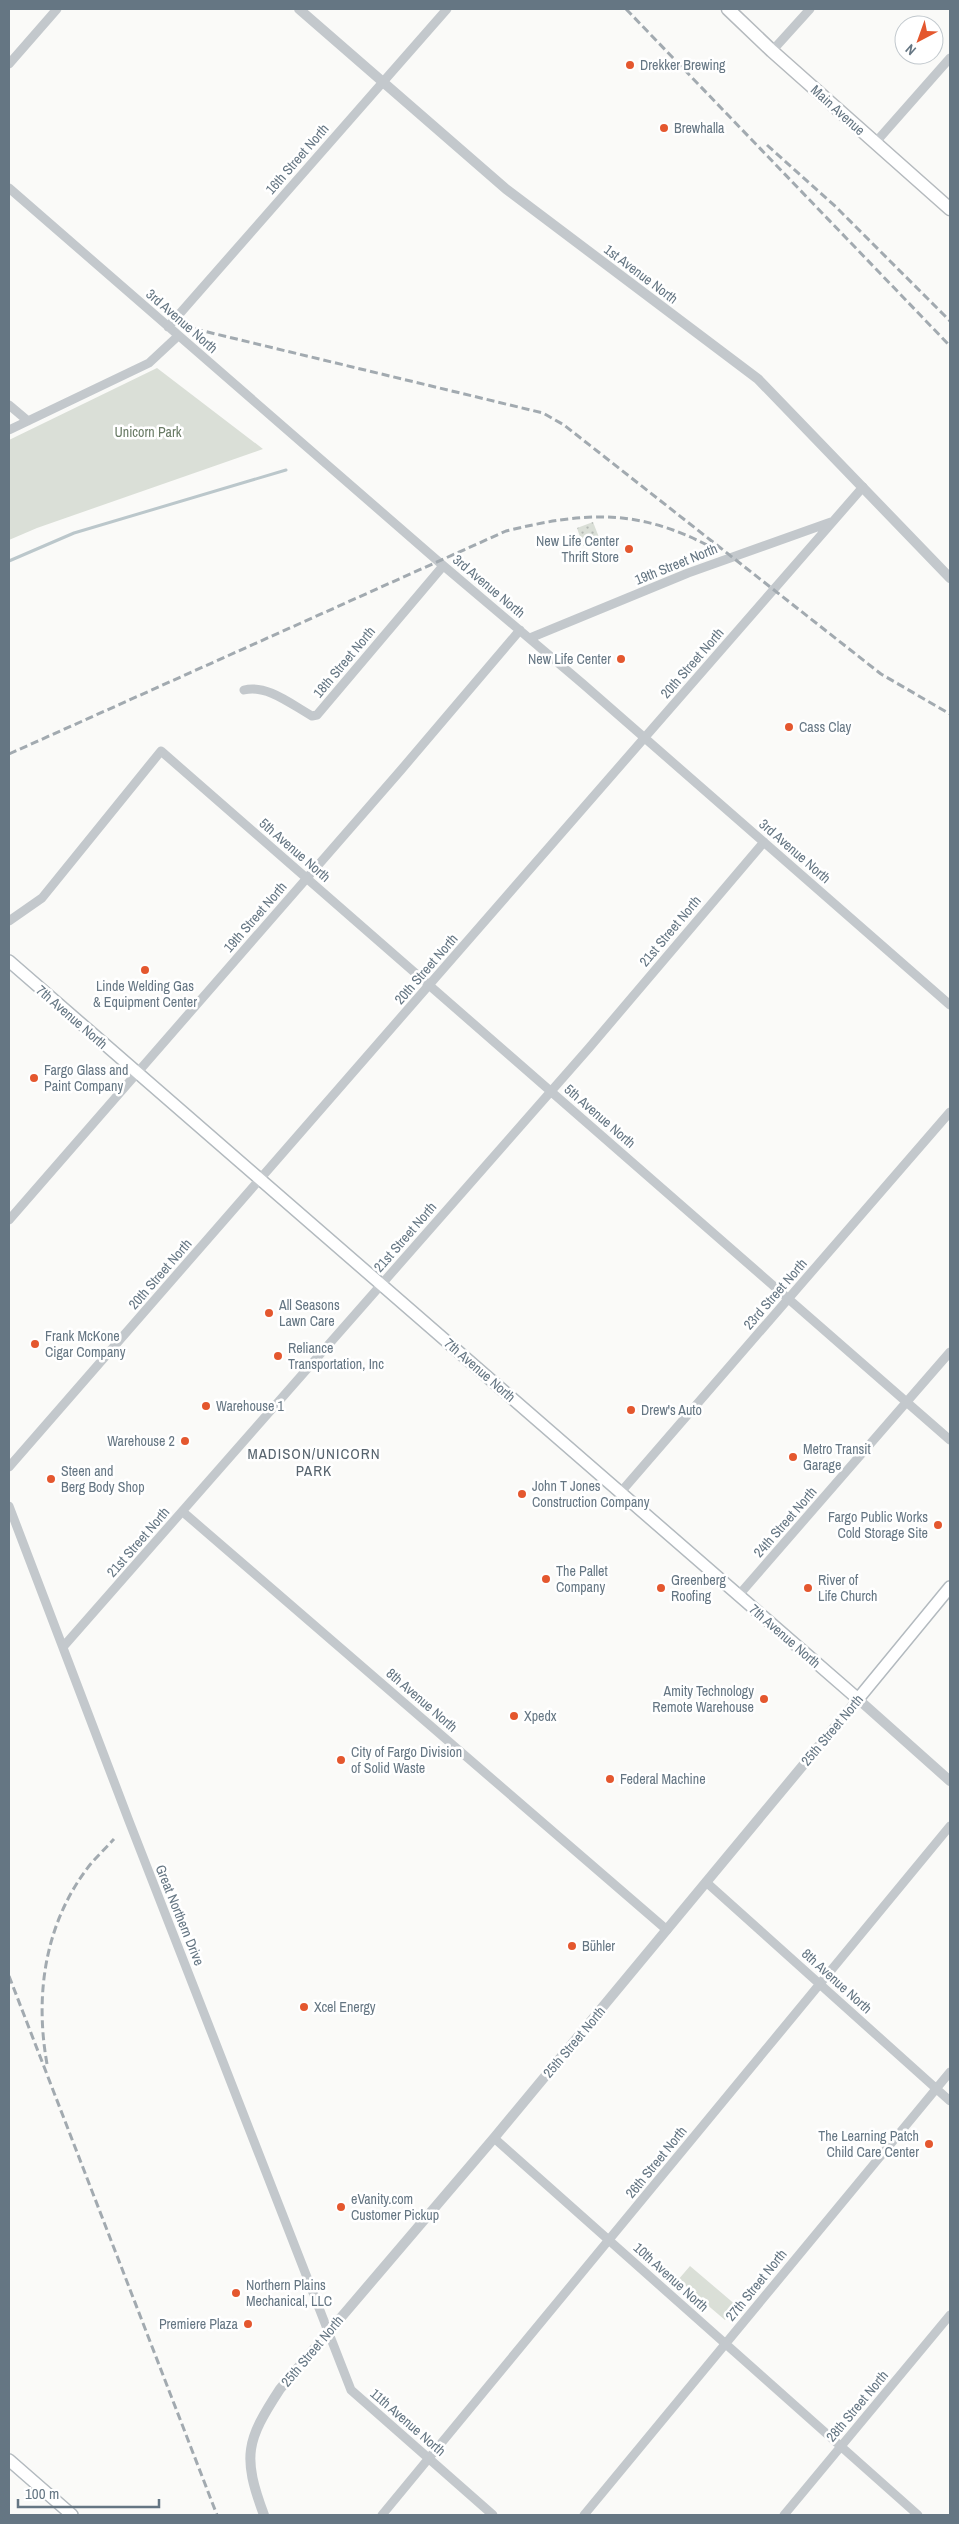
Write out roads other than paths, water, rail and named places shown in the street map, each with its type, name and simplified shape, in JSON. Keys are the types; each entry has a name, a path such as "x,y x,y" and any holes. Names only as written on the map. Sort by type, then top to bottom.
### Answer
{"main road":[{"name":"Main Avenue","path":"728,9 772,51 950,209"},
{"name":"7th Avenue North","path":"9,961 858,1699"},
{"name":"25th Street North","path":"858,1699 950,1587"},
{"path":"9,2460 72,2515"}],"street":[{"path":"9,64 57,9"},
{"name":"1st Avenue North","path":"300,9 506,189 758,379 950,578"},
{"name":"16th Street North","path":"168,327 447,9"},
{"path":"772,51 810,9"},
{"path":"875,143 950,58"},
{"name":"3rd Avenue North","path":"9,188 444,566 530,638 950,1005"},
{"path":"9,430 149,363 178,336"},
{"path":"9,405 28,422"},
{"name":"20th Street North","path":"9,1467 863,487"},
{"name":"19th Street North","path":"530,638 688,573 834,521"},
{"name":"18th Street North","path":"244,690 255,688 264,690 312,716 317,714 444,566"},
{"name":"19th Street North","path":"9,1220 307,879 520,630"},
{"name":"5th Avenue North","path":"9,921 42,898 161,751 950,1440"},
{"name":"21st Street North","path":"63,1647 382,1286 764,842"},
{"name":"23rd Street North","path":"620,1493 950,1112"},
{"name":"24th Street North","path":"738,1596 950,1352"},
{"name":"Great Northern Drive","path":"9,1506 328,2332"},
{"name":"8th Avenue North","path":"183,1512 667,1930"},
{"name":"25th Street North","path":"264,2515 251,2474 252,2442 256,2428 280,2389 494,2138 858,1699"},
{"name":"7th Avenue North","path":"858,1699 950,1780"},
{"name":"26th Street North","path":"382,2515 950,1826"},
{"name":"8th Avenue North","path":"706,1882 950,2101"},
{"name":"27th Street North","path":"584,2515 950,2072"},
{"name":"10th Avenue North","path":"494,2138 918,2515"},
{"name":"28th Street North","path":"784,2515 950,2315"},
{"name":"11th Avenue North","path":"328,2332 351,2390 493,2515"}],"waterway":[{"path":"9,561 74,533 286,470"}],"railway":[{"path":"626,9 950,346"},
{"path":"767,145 836,207 950,321"},
{"path":"195,329 543,413 564,425 881,674 950,714"},
{"path":"9,754 506,531 560,520 609,517 657,525 709,546"},
{"path":"47,2064 42,2013 46,1963 52,1939 60,1915 72,1892 89,1866 114,1839"},
{"path":"9,1976 217,2515"}],"place":[{"name":"Drekker Brewing","path":"630,65"},
{"name":"Brewhalla","path":"664,128"},
{"name":"New Life Center Thrift Store","path":"629,549"},
{"name":"New Life Center","path":"621,659"},
{"name":"Cass Clay","path":"789,727"},
{"name":"Linde Welding Gas & Equipment Center","path":"145,970"},
{"name":"Fargo Glass and Paint Company","path":"34,1078"},
{"name":"All Seasons Lawn Care","path":"269,1313"},
{"name":"Frank McKone Cigar Company","path":"35,1344"},
{"name":"Reliance Transportation, Inc","path":"278,1356"},
{"name":"Warehouse 1","path":"206,1406"},
{"name":"Drew's Auto","path":"631,1410"},
{"name":"Warehouse 2","path":"185,1441"},
{"name":"Metro Transit Garage","path":"793,1457"},
{"name":"Steen and Berg Body Shop","path":"51,1479"},
{"name":"John T Jones Construction Company","path":"522,1494"},
{"name":"Fargo Public Works Cold Storage Site","path":"938,1525"},
{"name":"The Pallet Company","path":"546,1579"},
{"name":"Greenberg Roofing","path":"661,1588"},
{"name":"River of Life Church","path":"808,1588"},
{"name":"Amity Technology Remote Warehouse","path":"764,1699"},
{"name":"Xpedx","path":"514,1716"},
{"name":"City of Fargo Division of Solid Waste","path":"341,1760"},
{"name":"Federal Machine","path":"610,1779"},
{"name":"Bühler","path":"572,1946"},
{"name":"Xcel Energy","path":"304,2007"},
{"name":"The Learning Patch Child Care Center","path":"929,2144"},
{"name":"eVanity.com Customer Pickup","path":"341,2207"},
{"name":"Northern Plains Mechanical, LLC","path":"236,2293"},
{"name":"Premiere Plaza","path":"248,2324"}],"district":[{"name":"MADISON/UNICORN PARK","path":"314,1462"}],"park label":[{"name":"Unicorn Park","path":"148,432"}]}
